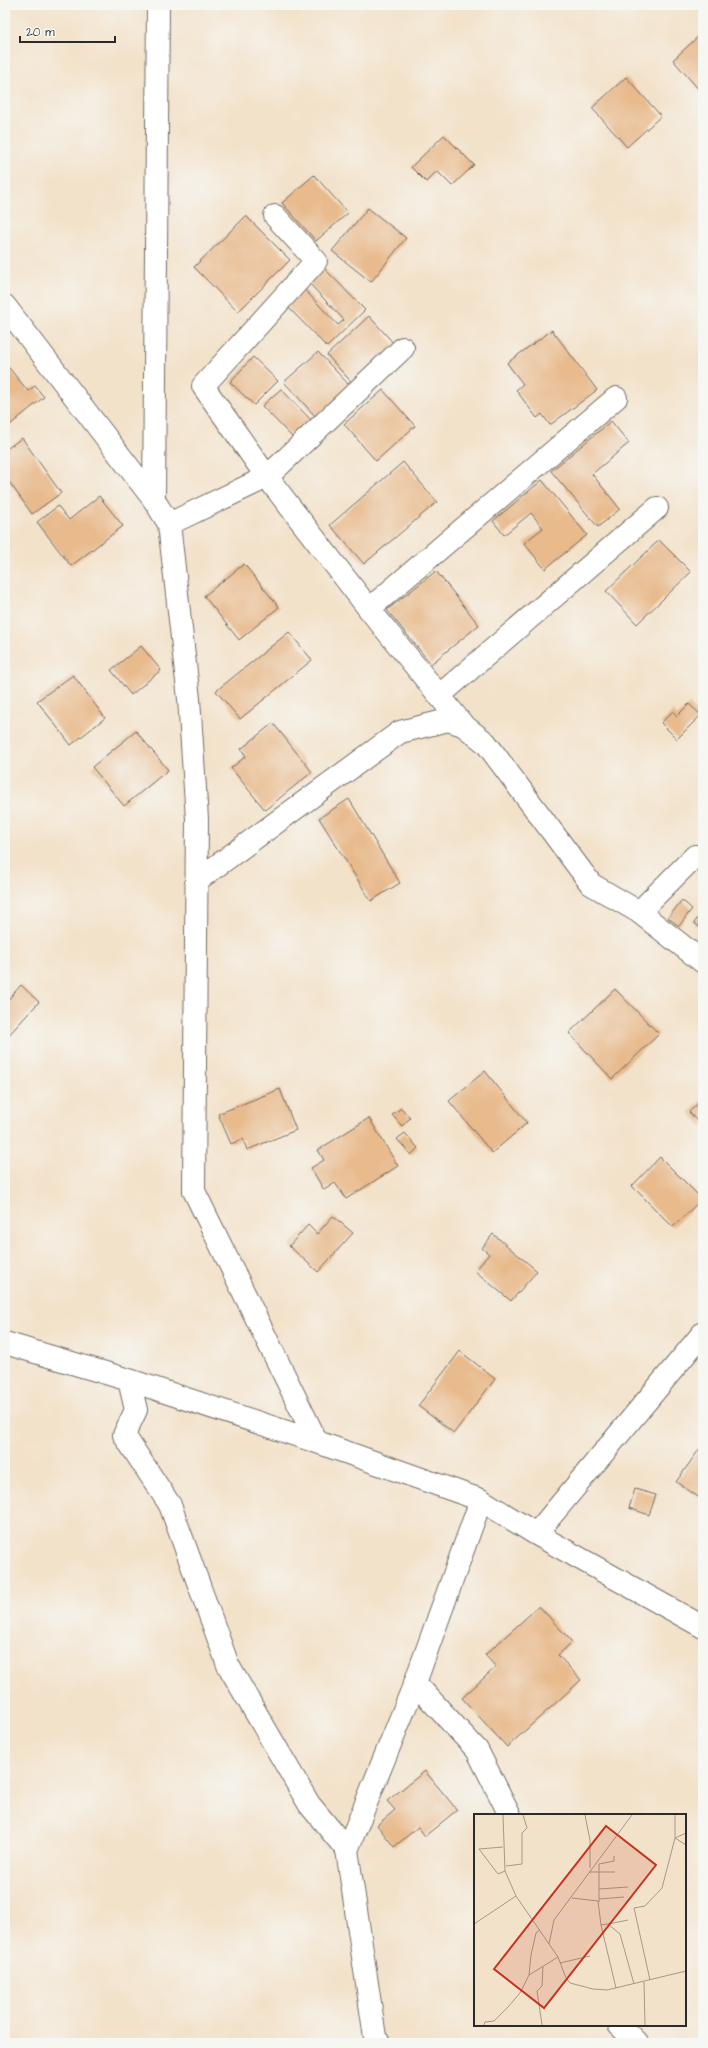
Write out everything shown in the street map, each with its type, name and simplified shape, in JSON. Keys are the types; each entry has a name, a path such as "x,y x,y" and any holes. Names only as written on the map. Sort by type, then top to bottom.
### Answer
{"street":[{"path":"154,500 158,5"},
{"path":"275,216 316,262 203,386 267,477 369,608 463,725 486,743 591,884 640,912 703,962"},
{"path":"5,306 154,500 169,524 189,707 197,819 194,1191 317,1442"},
{"path":"169,524 267,477 403,348"},
{"path":"369,608 616,398"},
{"path":"440,695 657,508"},
{"path":"196,881 400,732 448,720 463,725"},
{"path":"640,912 700,853"},
{"path":"536,1534 703,1333"},
{"path":"5,1342 130,1380 317,1442 481,1500 536,1534 703,1627"},
{"path":"130,1380 136,1410 124,1435 170,1505 228,1665 309,1804 347,1850"},
{"path":"379,2043 375,2037 347,1850 415,1683 481,1500"},
{"path":"415,1683 477,1750 509,1814"},
{"path":"620,2026 637,2043"}],"building":[{"path":"703,32 703,90 701,92 673,60"},
{"path":"626,77 661,116 627,147 592,108"},
{"path":"444,135 474,165 452,186 437,171 426,182 411,167"},
{"path":"314,175 348,213 316,241 282,203"},
{"path":"368,208 406,238 371,282 332,251"},
{"path":"246,216 290,260 238,312 194,267"},
{"path":"322,266 365,310 327,347 284,303 301,286 338,325 344,320 307,281"},
{"path":"369,316 396,346 354,385 327,355"},
{"path":"552,330 597,390 550,425 542,414 537,418 516,390 523,384 507,363"},
{"path":"318,352 350,386 316,417 284,382"},
{"path":"253,357 278,381 254,405 230,382"},
{"path":"5,363 28,391 35,386 44,397 5,429"},
{"path":"281,389 312,421 293,438 262,406"},
{"path":"383,390 415,426 376,461 344,424"},
{"path":"611,421 629,443 592,474 620,509 598,527 551,471"},
{"path":"22,438 61,493 32,514 5,476 5,450"},
{"path":"403,462 437,502 364,564 330,525"},
{"path":"542,480 587,535 545,569 524,543 543,528 531,513 504,535 493,521"},
{"path":"99,496 123,526 71,566 37,522 58,506 69,520"},
{"path":"659,540 691,572 637,624 606,591"},
{"path":"244,564 279,607 239,640 204,596"},
{"path":"436,571 479,625 431,664 387,610"},
{"path":"289,632 312,660 240,719 216,691"},
{"path":"141,646 161,670 131,695 111,670"},
{"path":"73,675 105,718 71,745 37,701"},
{"path":"689,704 701,715 677,739 661,723 673,711 677,716"},
{"path":"273,723 312,772 265,810 231,768 246,756 241,749"},
{"path":"136,731 168,770 124,806 92,767"},
{"path":"349,799 400,883 371,901 319,818"},
{"path":"682,900 692,909 679,926 668,918"},
{"path":"703,911 703,930 694,923"},
{"path":"21,985 39,1002 5,1039 5,1003"},
{"path":"615,989 659,1034 612,1079 569,1033"},
{"path":"485,1071 527,1123 492,1153 449,1101"},
{"path":"280,1089 296,1130 247,1150 243,1139 231,1144 218,1114"},
{"path":"703,1099 703,1128 689,1112"},
{"path":"401,1108 410,1118 402,1126 392,1115"},
{"path":"369,1118 398,1166 346,1199 335,1183 324,1190 311,1168 324,1160 318,1150"},
{"path":"405,1133 418,1148 411,1155 397,1139"},
{"path":"660,1157 702,1199 673,1227 632,1186"},
{"path":"333,1216 353,1233 318,1272 289,1246 308,1225 317,1234"},
{"path":"493,1234 537,1271 511,1301 475,1271 489,1254 482,1248"},
{"path":"460,1351 495,1379 454,1433 418,1406"},
{"path":"703,1444 703,1500 676,1482"},
{"path":"635,1489 656,1495 649,1515 629,1508"},
{"path":"539,1606 572,1642 558,1655 581,1680 507,1747 462,1698 496,1667 485,1655"},
{"path":"425,1771 457,1810 425,1836 418,1827 394,1847 377,1825 395,1810 387,1801"}]}
